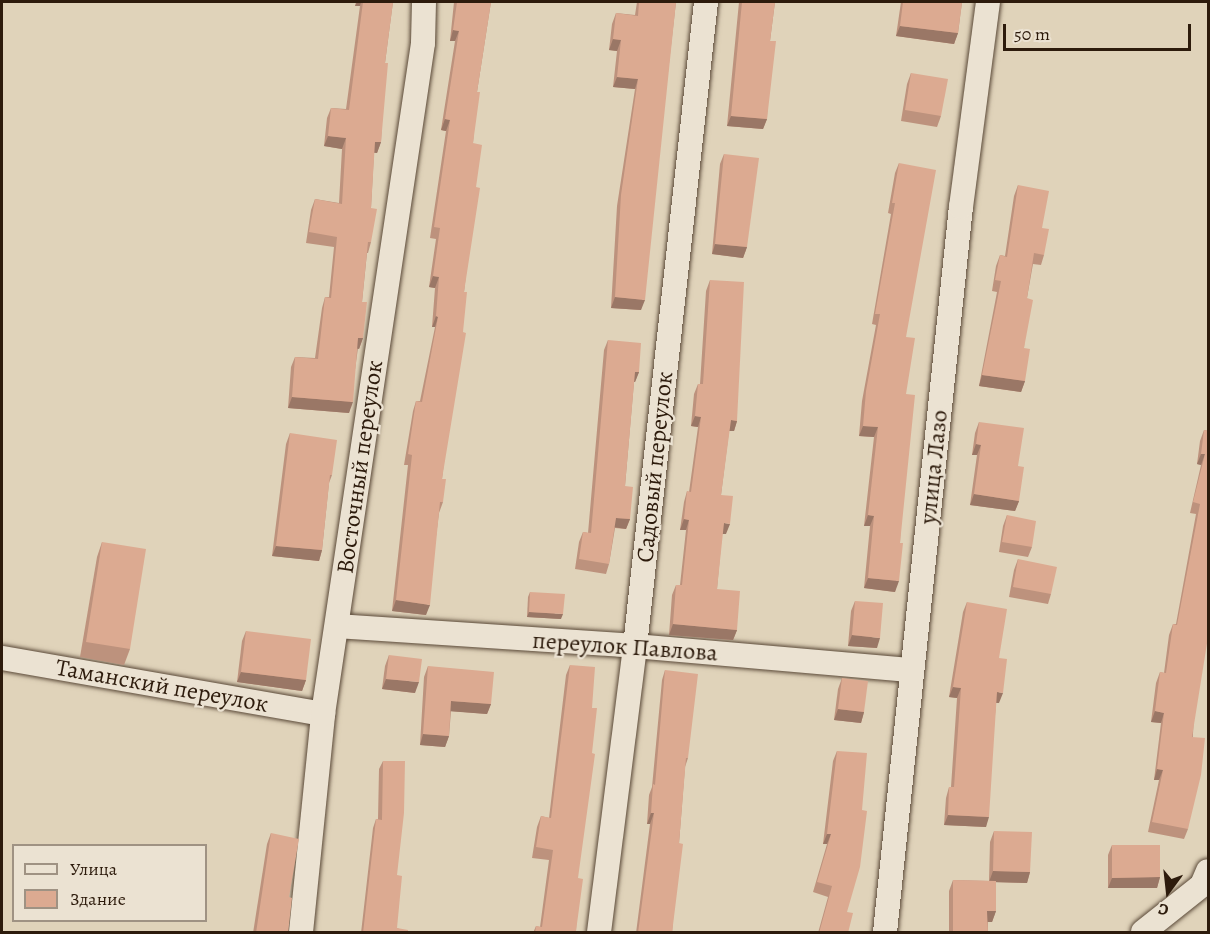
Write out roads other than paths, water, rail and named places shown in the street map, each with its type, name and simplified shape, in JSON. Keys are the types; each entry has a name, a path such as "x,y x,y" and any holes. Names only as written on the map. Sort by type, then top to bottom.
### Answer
{"street":[{"name":"Восточный переулок","path":"301,933 323,714 423,43 424,2"},
{"name":"Садовый переулок","path":"598,933 635,646 706,2"},
{"name":"улица Лазо","path":"885,933 961,207 988,2"},
{"name":"переулок Павлова","path":"337,626 635,646 912,670"},
{"name":"Таманский переулок","path":"2,658 323,714"},
{"path":"1143,933 1202,885 1209,871"}]}
